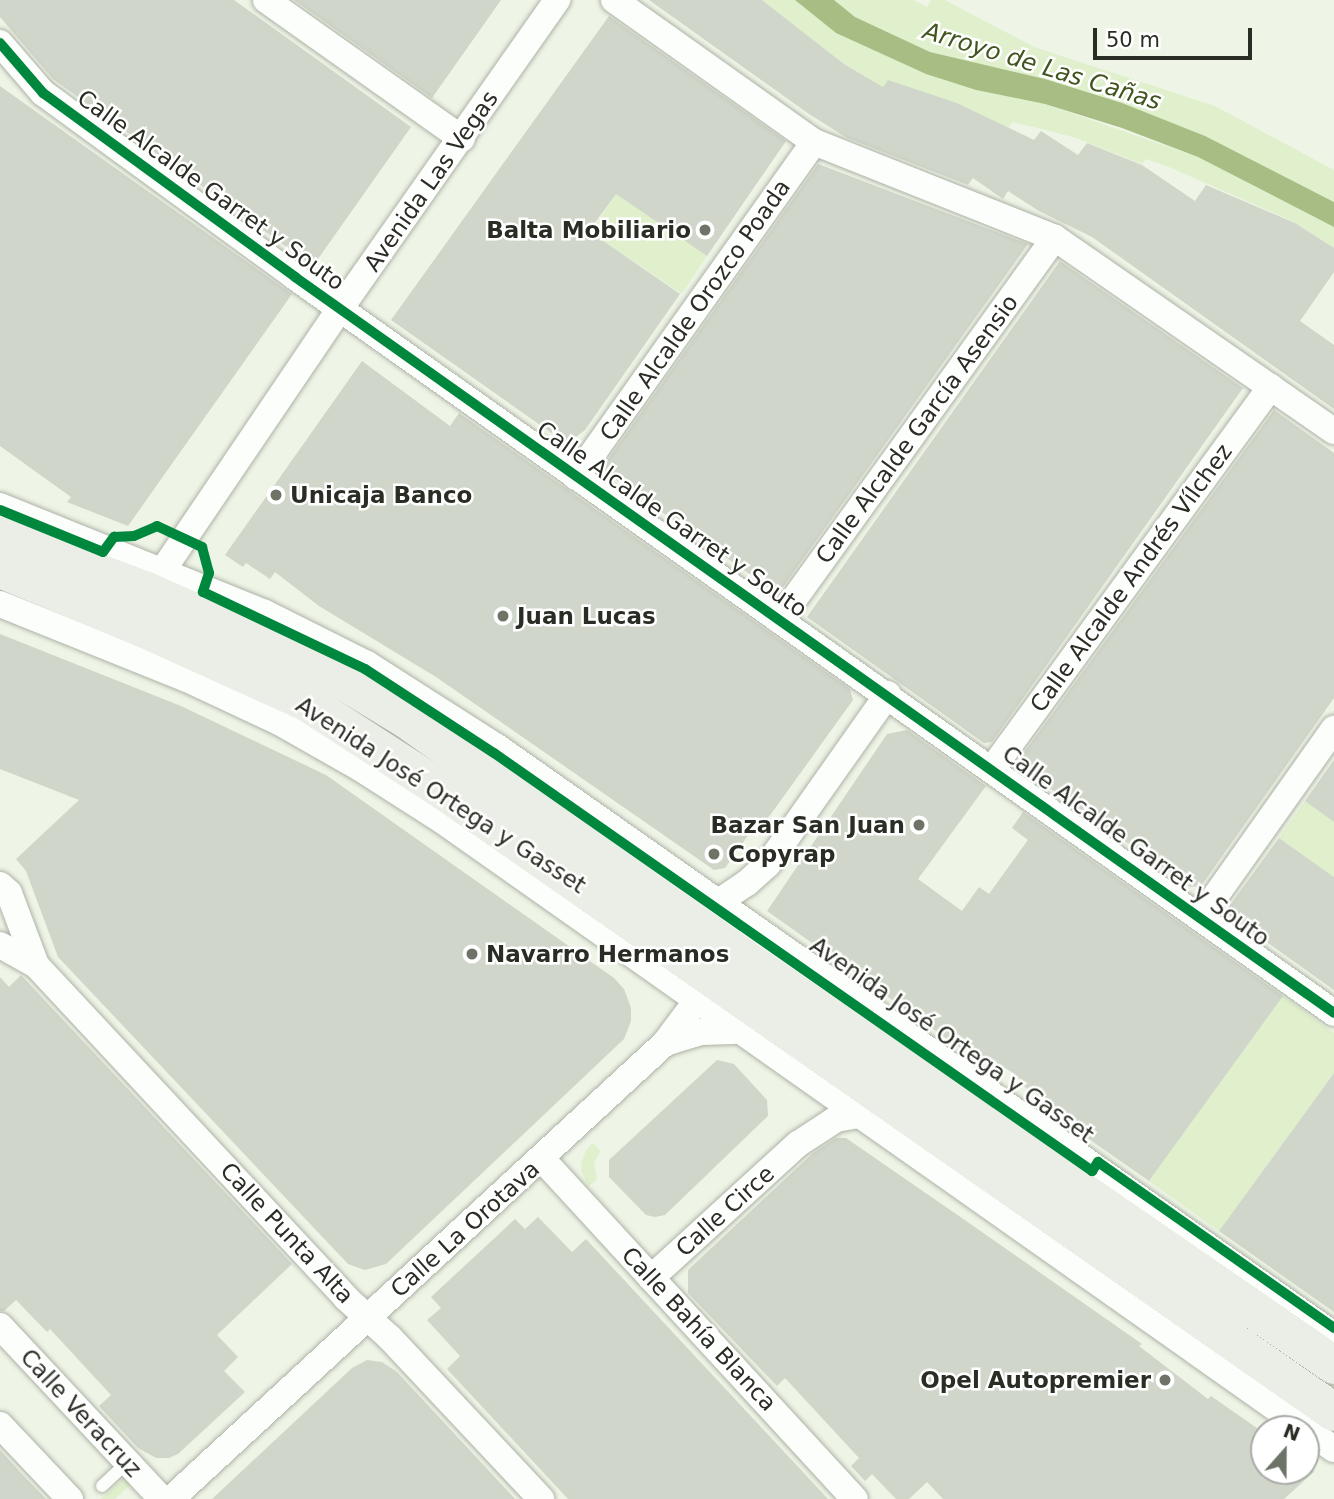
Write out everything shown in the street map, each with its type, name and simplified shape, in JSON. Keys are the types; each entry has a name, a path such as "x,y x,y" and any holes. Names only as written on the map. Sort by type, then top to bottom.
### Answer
{"main road":[{"name":"Avenida José Ortega y Gasset","path":"0,536 150,584 327,671 395,712 698,913 761,970 1334,1366"},
{"name":"Avenida José Ortega y Gasset","path":"0,569 174,642 308,704 444,791 705,990 902,1108 1334,1412"}],"street":[{"path":"266,0 461,139"},
{"name":"Avenida Las Vegas","path":"150,584 557,0"},
{"path":"614,0 814,142 1055,238 1334,431"},
{"name":"Calle Alcalde Garret y Souto","path":"0,43 43,93 340,309 779,620 888,694 1334,1013"},
{"name":"Calle Alcalde Orozco Poada","path":"576,477 814,142"},
{"name":"Calle Alcalde García Asensio","path":"779,620 1055,238"},
{"name":"Calle Alcalde Andrés Vílchez","path":"992,769 1271,387"},
{"name":"Avenida José Ortega y Gasset","path":"0,506 150,584"},
{"path":"81,603 150,584 174,642"},
{"name":"Avenida José Ortega y Gasset","path":"0,604 199,684 279,722 360,768 705,990 740,1031 1334,1449"},
{"path":"797,994 705,990 698,913 747,883 768,864 888,694"},
{"path":"1200,918 1334,729"},
{"path":"761,970 752,943 752,925 755,904 768,864"},
{"name":"Calle Punta Alta","path":"0,885 9,893 36,965"},
{"name":"Avenida José Ortega y Gasset","path":"698,913 752,925 1334,1335"},
{"name":"Calle Punta Alta","path":"0,945 36,965 346,1298 368,1317 541,1499"},
{"name":"Calle La Orotava","path":"171,1499 665,1043 705,990"},
{"name":"Calle La Orotava","path":"665,1043 702,1032 740,1031"},
{"name":"Calle Circe","path":"798,1144 813,1119 818,1101 813,1084"},
{"name":"Calle Circe","path":"652,1278 798,1144 836,1119 859,1115"},
{"name":"Calle Bahía Blanca","path":"542,1159 855,1499"},
{"name":"Calle Veracruz","path":"0,1326 162,1499"},
{"path":"0,1426 70,1499"}],"lane":[{"path":"102,1486 127,1463"}],"shaded area":[{"path":"762,0 795,0 836,33 926,74 976,90 1045,104 1198,157 1334,227 1334,248 1292,221 1169,167 1146,159 1142,164 1076,138 1042,129 1012,122 1009,128 957,103 883,87 844,64"},
{"path":"795,0 834,0 855,17 930,52 1045,79 1122,103 1205,136 1334,202 1334,227 1198,157 1122,128 1045,104 976,90 926,74 836,33"},
{"path":"834,0 914,0 927,7 931,0 945,0 1034,47 1215,106 1334,170 1334,202 1205,137 1122,103 1044,79 930,52 855,17"},
{"path":"616,194 707,256 681,294 590,232"},
{"path":"1305,801 1334,816 1334,877 1279,838"},
{"path":"1283,996 1334,1033 1334,1073 1219,1231 1149,1181"},
{"path":"593,1143 601,1151 594,1162 597,1180 588,1186 581,1170 582,1160"},
{"path":"125,1477 131,1484 115,1499 101,1499"}],"building":[{"path":"0,0 234,0 411,127 313,266 53,79 0,17"},
{"path":"294,0 501,0 432,98"},
{"path":"649,0 762,0 844,64 883,87 888,80 957,103 1034,140 1041,131 1078,155 1087,143 1142,165 1195,201 1206,185 1295,223 1334,248 1334,272 1300,321 1334,345 1334,409 1092,237 1039,211 1008,191 1003,199 973,178 968,185 847,138"},
{"path":"609,16 786,141 707,256 616,194 589,231 680,294 585,430 567,444 391,320"},
{"path":"0,86 292,294 128,526 67,502 71,497 0,446"},
{"path":"818,164 1028,244 778,594 605,472 604,465"},
{"path":"1060,261 1243,388 992,742 984,743 807,617"},
{"path":"362,361 450,426 459,413 850,689 853,700 771,814 752,836 749,834 725,868 714,870 436,677 319,606 275,572 270,579 246,563 243,567 225,555"},
{"path":"1274,410 1334,453 1334,698 1201,886 1190,887 1018,766 1019,759"},
{"path":"0,634 181,706 326,775 614,978 624,989 631,1008 631,1021 624,1039 386,1264 365,1270 348,1264 58,957 26,871 16,859 79,800 0,769"},
{"path":"907,730 986,786 918,879 962,911 979,887 989,894 1028,840 1012,828 1023,812 1283,996 1149,1181 1046,1109 1049,1104 1022,1085 1023,1081 1010,1071 999,1064 995,1066 967,1047 964,1051 767,911 887,734"},
{"path":"1334,760 1334,822 1305,801"},
{"path":"1279,838 1334,877 1334,990 1225,912"},
{"path":"21,975 292,1264 217,1335 238,1357 224,1371 245,1392 178,1454 169,1458 156,1458 138,1448 99,1406 111,1395 50,1329 47,1332 16,1300 4,1311 0,1311 0,977 9,987"},
{"path":"717,1060 734,1064 767,1100 768,1116 665,1215 646,1215 609,1177 609,1160"},
{"path":"1334,1073 1334,1312 1219,1231"},
{"path":"836,1138 846,1138 1142,1344 1139,1346 1208,1399 1211,1396 1250,1423 1250,1485 1300,1485 1284,1499 943,1499 927,1482 909,1499 896,1499 872,1474 865,1481 851,1466 859,1458 785,1378 777,1386 688,1293 688,1270 813,1153"},
{"path":"538,1217 572,1252 586,1239 828,1499 568,1499 447,1369 460,1356 427,1320 441,1308 431,1297 515,1219 525,1229"},
{"path":"367,1360 382,1362 397,1372 515,1499 212,1499 352,1368"},
{"path":"0,1450 22,1474 46,1499 0,1499"}],"cycle path":[{"path":"0,43 43,93 295,277 1334,1013"},
{"path":"0,510 103,552 114,537 134,536 157,526 202,547 209,573 203,592 365,669 494,753 1092,1171 1098,1162 1334,1328"}],"place":[{"name":"Balta Mobiliario","path":"705,230"},
{"name":"Unicaja Banco","path":"276,495"},
{"name":"Juan Lucas","path":"503,616"},
{"name":"Bazar San Juan","path":"919,825"},
{"name":"Copyrap","path":"714,854"},
{"name":"Navarro Hermanos","path":"472,954"},
{"name":"Opel Autopremier","path":"1165,1380"}],"water label":[{"name":"Arroyo de Las Cañas","path":"1042,67"}]}
